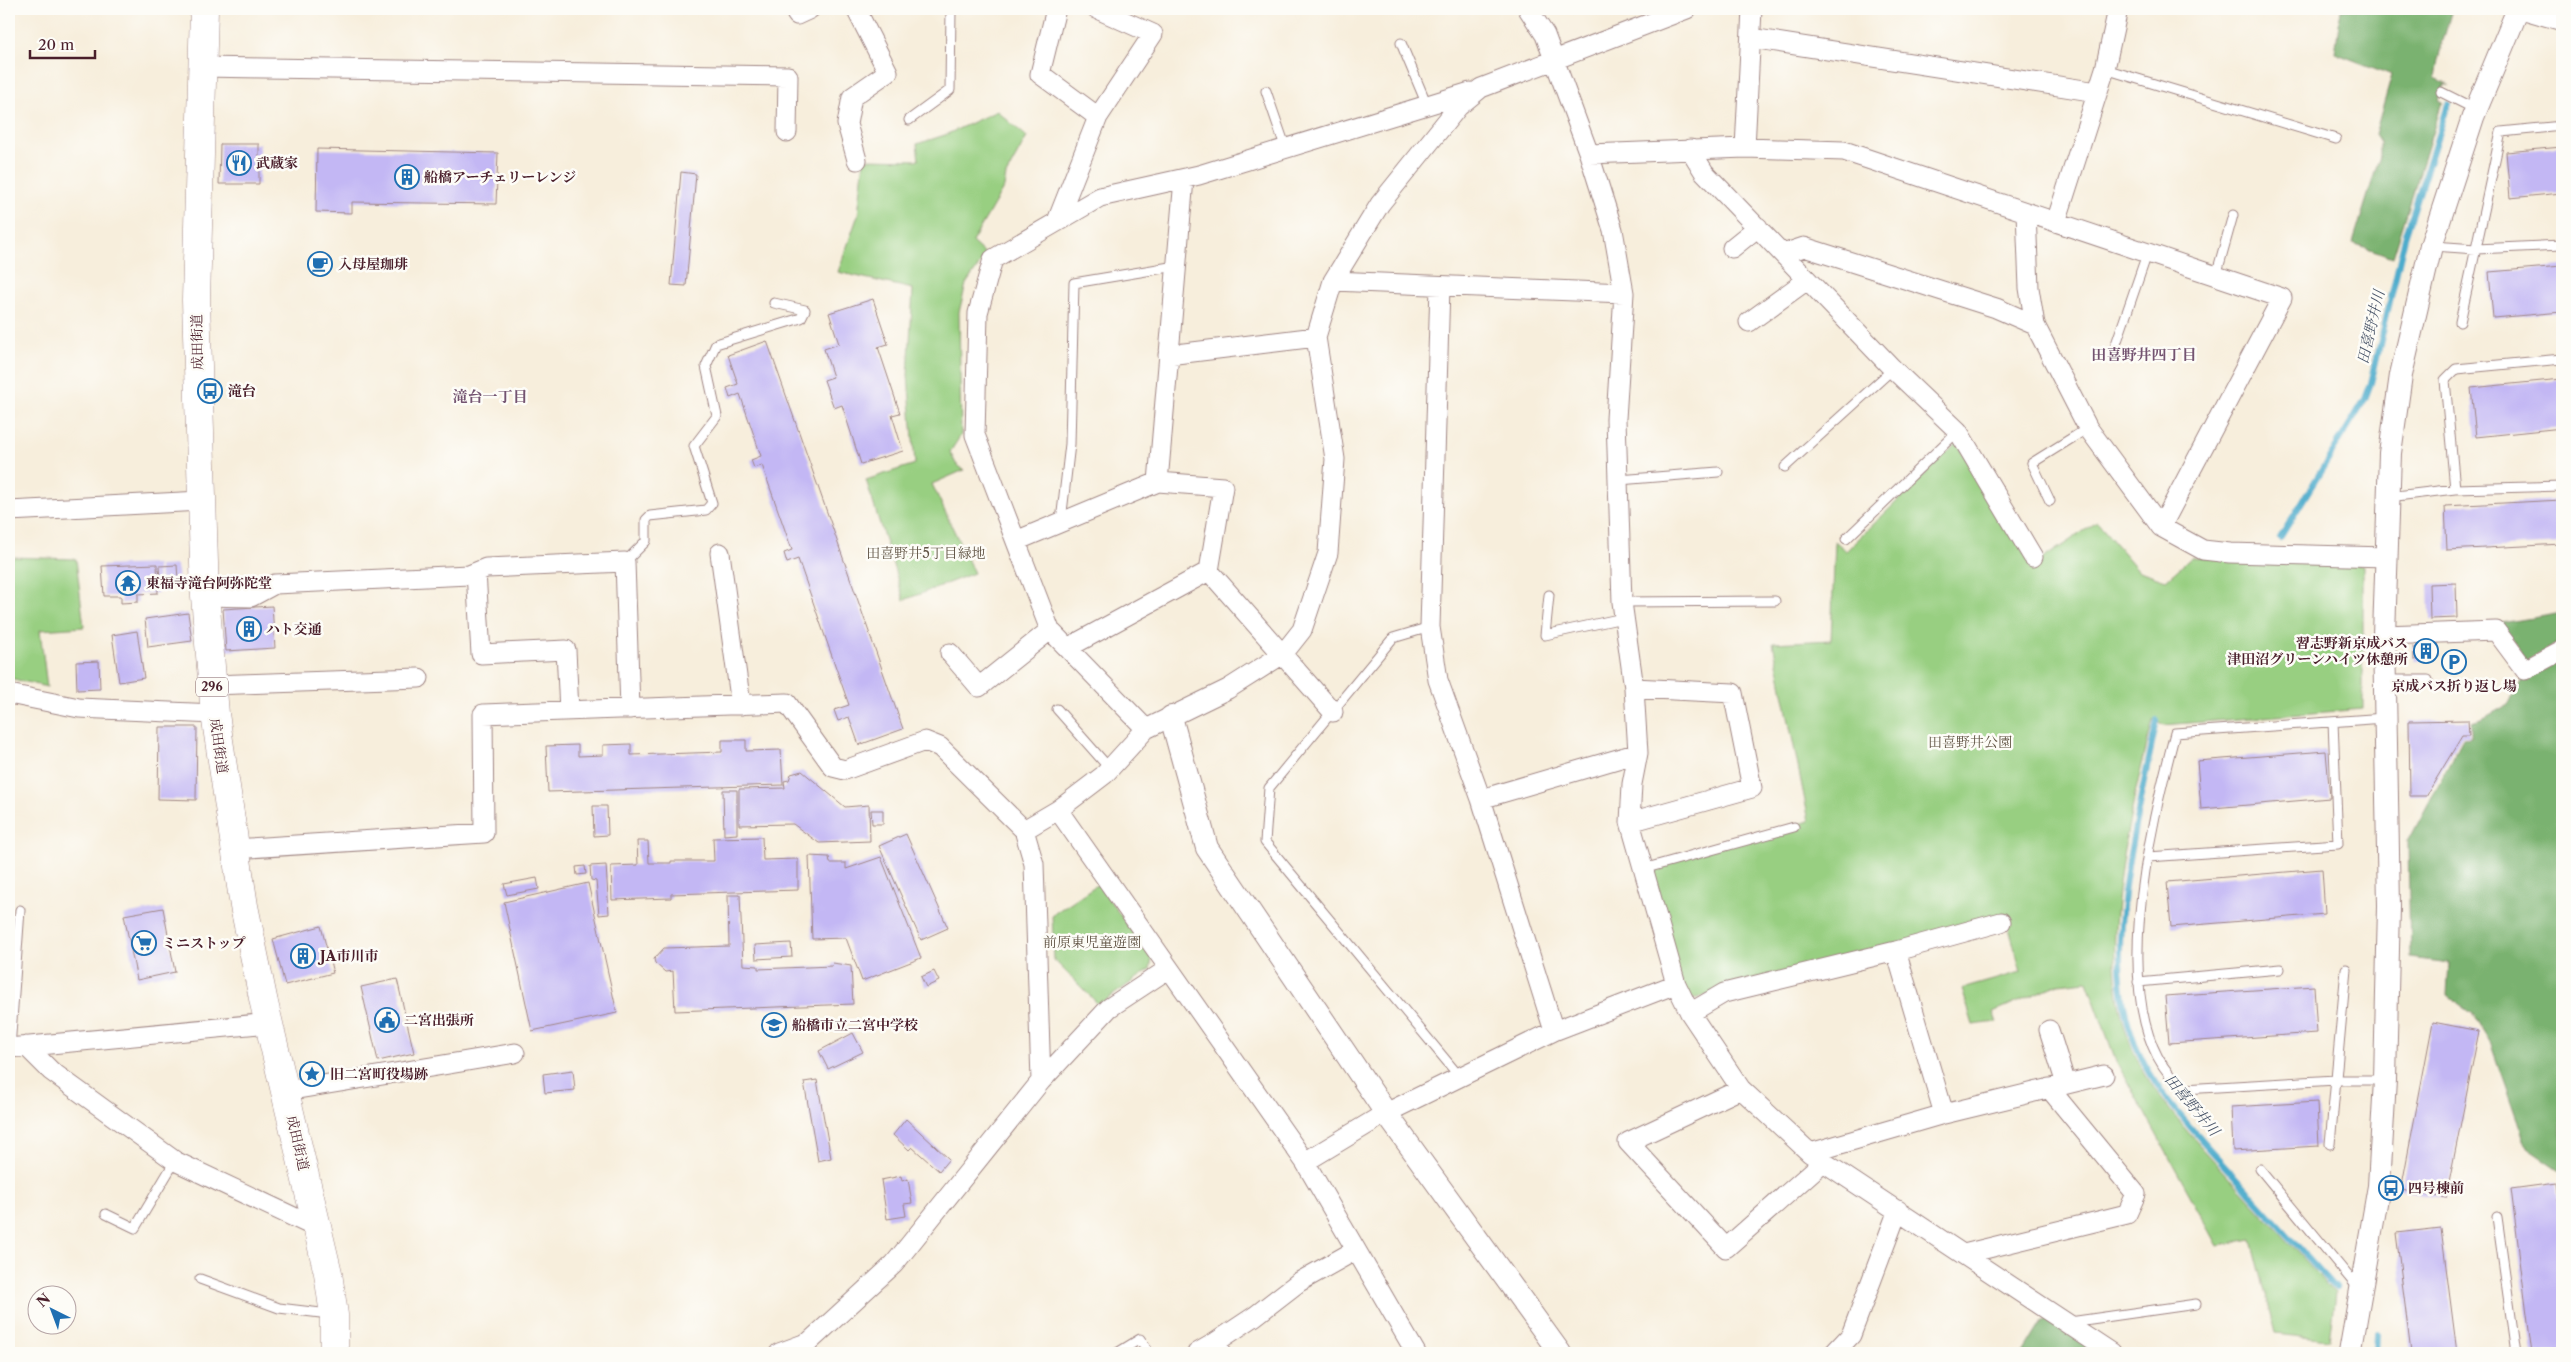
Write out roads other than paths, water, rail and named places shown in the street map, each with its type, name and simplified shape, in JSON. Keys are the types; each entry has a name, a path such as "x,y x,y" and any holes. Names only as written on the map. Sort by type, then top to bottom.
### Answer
{"highway":[{"name":"成田街道","path":"204,9 196,300 205,596 212,685 234,849 269,1023 328,1274 334,1315 334,1353"}],"street":[{"path":"794,9 796,15 810,9"},
{"path":"856,9 888,72 852,97 846,124 856,160"},
{"path":"1056,9 1040,74 1098,117"},
{"path":"1057,222 1098,117 1153,34 1097,9"},
{"path":"1528,9 1545,35 1552,61 1589,154 1613,230 1624,293 1616,418 1622,610 1634,688 1638,753 1632,784 1630,822 1676,984 1690,1013 1741,1089 1816,1158 2069,1322 2112,1353"},
{"path":"1146,729 1069,647 1050,630 975,435 978,313 993,259 1100,197 1184,179 1481,88 1687,9"},
{"path":"1745,148 1752,9"},
{"path":"2056,222 2105,69 2118,9"},
{"path":"2350,1353 2379,1186 2385,1080 2389,906 2384,680 2387,497 2390,453 2401,375 2431,246 2476,110 2520,9 2562,21"},
{"path":"1751,38 2097,92"},
{"path":"201,67 788,76 788,132"},
{"path":"1024,830 1058,810 1110,769 1146,729 1228,689 1283,654 1302,630 1328,554 1335,459 1316,337 1333,282 1380,204 1458,107 1481,88"},
{"path":"1589,154 1745,148 1844,151 2282,298 2161,527"},
{"path":"1690,149 1704,172 1893,368 1958,431 2033,557"},
{"path":"1158,482 1184,179"},
{"path":"2026,212 2029,288 2035,325 2088,428 2161,527 2202,550 2230,553 2387,556"},
{"path":"1732,248 1758,227"},
{"path":"1783,254 1804,246 1996,308 2035,325"},
{"path":"1749,322 1807,280"},
{"path":"1333,282 1624,293"},
{"path":"1440,286 1430,627 1438,680 1481,800 1554,1031"},
{"path":"1168,355 1316,337"},
{"path":"1016,541 1158,482 1223,487 1209,571"},
{"path":"9,511 202,501"},
{"path":"720,554 741,705"},
{"path":"205,596 251,597 275,584 469,575 486,568 625,562 630,709"},
{"path":"1209,571 1333,712"},
{"path":"1069,647 1209,571"},
{"path":"476,572 481,654 566,650 569,711"},
{"path":"950,653 979,687 1050,630"},
{"path":"2384,635 2496,631 2525,670 2562,650"},
{"path":"212,685 419,678"},
{"path":"1630,822 1752,788 1733,693 1634,688"},
{"path":"9,694 79,708 215,714"},
{"path":"234,849 484,833 483,714 787,703 833,767 845,770 925,741 940,747 1024,830 1034,864 1041,1082"},
{"path":"1171,716 1207,848 1386,1113 1560,1353"},
{"path":"1481,800 1638,753"},
{"path":"1058,810 1305,1162 1416,1353"},
{"path":"1690,1013 1724,992 1896,951 2001,922"},
{"path":"1896,951 1944,1114"},
{"path":"782,1353 809,1342 894,1264 1041,1082 1109,1008 1168,969"},
{"path":"1305,1162 1386,1113 1459,1076 1554,1031 1676,984"},
{"path":"15,1047 269,1023"},
{"path":"1964,1254 2127,1214 2136,1194 2057,1086 2049,1030"},
{"path":"15,1047 52,1071 175,1161 317,1228"},
{"path":"286,1091 515,1053"},
{"path":"1741,1089 1628,1142 1726,1248 1816,1158 1944,1114 2104,1074"},
{"path":"1834,1353 1851,1335 1898,1210"},
{"path":"1197,1353 1219,1348 1254,1316 1299,1282 1356,1250"}],"lane":[{"path":"910,120 950,90 951,9"},
{"path":"1401,43 1427,105"},
{"path":"2105,69 2336,139"},
{"path":"1266,91 1286,148"},
{"path":"2442,92 2476,110"},
{"path":"2460,322 2501,132 2562,126"},
{"path":"2216,276 2233,215"},
{"path":"2431,246 2476,249 2562,244"},
{"path":"2116,344 2147,254"},
{"path":"1061,521 1070,444 1074,283 1176,266"},
{"path":"625,562 646,541 646,520 650,516 706,510 712,503 694,446 717,416 706,366 716,344 801,318 805,310 774,303"},
{"path":"2455,489 2445,380 2456,369 2562,359"},
{"path":"1785,466 1893,368"},
{"path":"2050,501 2032,463 2088,428"},
{"path":"1846,539 1958,431"},
{"path":"1619,480 1718,472"},
{"path":"2387,497 2455,489 2562,486"},
{"path":"1549,595 1545,636 1622,610 1775,601"},
{"path":"1430,627 1393,638 1269,788 1265,842 1459,1076"},
{"path":"2384,680 2428,680"},
{"path":"1057,709 1110,769"},
{"path":"2385,718 2175,733 2141,897 2138,982 2141,1009 2152,1045 2173,1080 2184,1089 2336,1080 2385,1080"},
{"path":"2148,857 2338,844 2333,722"},
{"path":"1643,869 1794,827"},
{"path":"15,1047 20,910"},
{"path":"2138,982 2280,968"},
{"path":"2330,1144 2346,969"},
{"path":"106,1214 135,1228 175,1161"},
{"path":"2260,1169 2360,1290"},
{"path":"2497,1217 2516,1353"},
{"path":"200,1280 279,1308 334,1315"},
{"path":"2069,1322 2196,1304"},
{"path":"1117,1353 1140,1339 1149,1353"}],"waterway":[{"name":"田喜野井川","path":"2280,538 2365,399 2371,383 2405,237 2448,104"},
{"name":"田喜野井川","path":"2157,720 2134,828 2123,907 2120,945 2121,981 2126,1015 2133,1039 2143,1062 2156,1083 2186,1123 2336,1288"},
{"name":"田喜野井川","path":"2376,1353 2377,1334"}],"place":[{"name":"武蔵家","path":"239,163"},
{"name":"船橋アーチェリーレンジ","path":"407,177"},
{"name":"入母屋珈琲","path":"320,264"},
{"name":"滝台","path":"210,391"},
{"name":"東福寺滝台阿弥陀堂","path":"128,583"},
{"name":"ハト交通","path":"249,629"},
{"name":"習志野新京成バス 津田沼グリーンハイツ休憩所","path":"2426,651"},
{"name":"京成バス折り返し場","path":"2454,662"},
{"name":"ミニストップ","path":"144,943"},
{"name":"JA市川市","path":"303,956"},
{"name":"二宮出張所","path":"387,1020"},
{"name":"船橋市立二宮中学校","path":"774,1025"},
{"name":"旧二宮町役場跡","path":"312,1074"},
{"name":"四号棟前","path":"2391,1188"}],"district":[{"name":"田喜野井四丁目","path":"2144,355"},
{"name":"滝台一丁目","path":"490,397"}],"park label":[{"name":"田喜野井5丁目緑地","path":"926,553"},
{"name":"田喜野井公園","path":"1970,742"},
{"name":"前原東児童遊園","path":"1092,942"}]}
